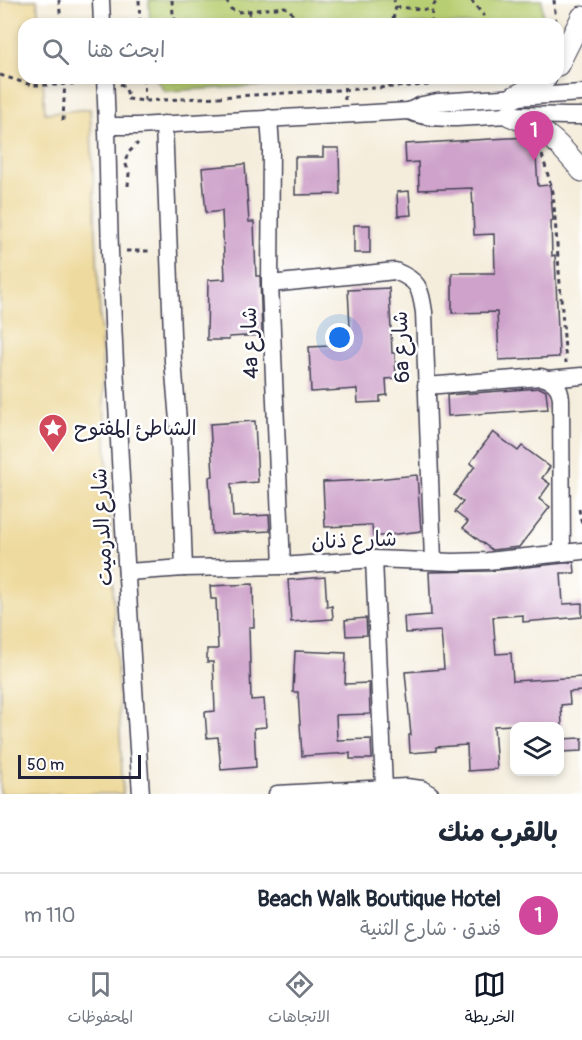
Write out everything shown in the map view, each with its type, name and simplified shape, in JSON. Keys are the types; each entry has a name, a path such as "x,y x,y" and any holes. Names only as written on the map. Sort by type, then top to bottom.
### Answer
{"main road":[{"path":"564,56 582,16"},
{"path":"538,84 512,106 567,152 582,171"}],"street":[{"path":"101,0 102,18"},
{"name":"شارع الدرميت","path":"105,84 126,572 141,794"},
{"path":"107,126 409,111 430,118 582,93"},
{"path":"512,106 582,116"},
{"name":"4a شارع","path":"269,118 271,146 270,284 282,566"},
{"path":"164,124 184,568"},
{"name":"6a شارع","path":"270,284 394,271 406,275 416,283 424,312 433,561"},
{"path":"548,379 574,376"},
{"path":"426,386 541,377 554,382 560,393 562,553"},
{"name":"شارع ذنان","path":"126,572 282,566 374,559 488,561 582,551"},
{"path":"374,559 384,788"},
{"path":"288,794 414,787 430,794"}],"path":[{"path":"59,0 60,18"},
{"path":"139,0 140,18"},
{"path":"172,0 174,18"},
{"path":"226,0 231,9 237,12 285,7 290,10 294,18"},
{"path":"393,18 396,7 394,0"},
{"path":"431,18 431,10 438,0"},
{"path":"471,0 484,16"},
{"path":"554,0 556,18"},
{"path":"396,7 431,10"},
{"path":"248,18 250,11"},
{"path":"0,75 18,81"},
{"path":"28,84 73,84"},
{"path":"119,84 123,85 128,99 145,101 438,85"},
{"path":"144,84 145,101"},
{"path":"344,84 345,114"},
{"path":"63,121 65,85"},
{"path":"547,134 540,150 553,192 574,376"},
{"path":"111,250 169,252"},
{"path":"578,503 582,525"}],"green space":[{"path":"149,0 542,0 543,18 150,18"},
{"path":"160,84 298,84 165,91"}],"sand":[{"name":"الشاطئ المفتوح","path":"0,0 37,0 38,18 18,18 18,84 43,84 45,113 90,109 123,794 0,794"}],"building":[{"path":"527,137 535,142 538,186 550,185 559,357 499,360 497,312 452,313 452,273 495,273 494,234 474,235 472,188 419,190 418,162 406,163 405,144"},
{"path":"323,148 339,148 340,194 295,195 295,157 323,157"},
{"path":"245,164 249,222 254,222 256,276 260,276 262,335 229,337 229,340 207,340 208,280 225,279 222,211 206,213 202,168"},
{"path":"409,191 411,215 398,216 397,192"},
{"path":"354,225 370,225 370,253 354,253"},
{"path":"389,288 392,353 395,353 396,378 386,379 387,395 380,396 380,402 358,403 357,389 311,392 309,347 351,345 348,290"},
{"path":"540,388 546,391 548,409 448,416 447,395"},
{"path":"255,421 258,482 231,484 233,517 269,515 270,531 212,534 209,477 213,476 210,424"},
{"path":"493,432 518,451 522,446 550,467 542,478 550,484 539,499 550,507 519,547 492,550 463,528 468,522 455,512 463,502 454,495 475,466 470,463"},
{"path":"417,475 421,531 373,537 372,525 325,527 323,482"},
{"path":"574,562 575,573 561,573 563,604 582,603 582,617 523,622 523,615 493,617 496,654 511,653 513,681 582,677 582,691 569,692 570,704 561,705 562,722 510,722 510,725 494,726 497,769 468,771 467,745 436,747 436,751 410,753 409,735 411,735 405,672 444,669 441,631 405,633 404,617 431,615 429,572 489,571"},
{"path":"325,577 327,607 332,606 333,619 291,622 288,580"},
{"path":"253,584 254,627 249,627 251,700 264,699 266,727 254,728 256,767 221,770 218,737 207,738 205,712 215,711 213,662 207,662 207,649 218,649 216,599 211,599 210,586"},
{"path":"366,618 367,635 346,636 345,620"},
{"path":"295,651 346,653 345,684 369,683 370,714 336,715 337,740 371,739 372,759 350,759 350,753 302,756 298,692 293,692"},
{"path":"582,738 582,751 564,752 564,739"}],"place":[{"name":"Beach Walk Boutique Hotel","path":"534,161"},
{"name":"الشاطئ المفتوح","path":"53,454"}]}
